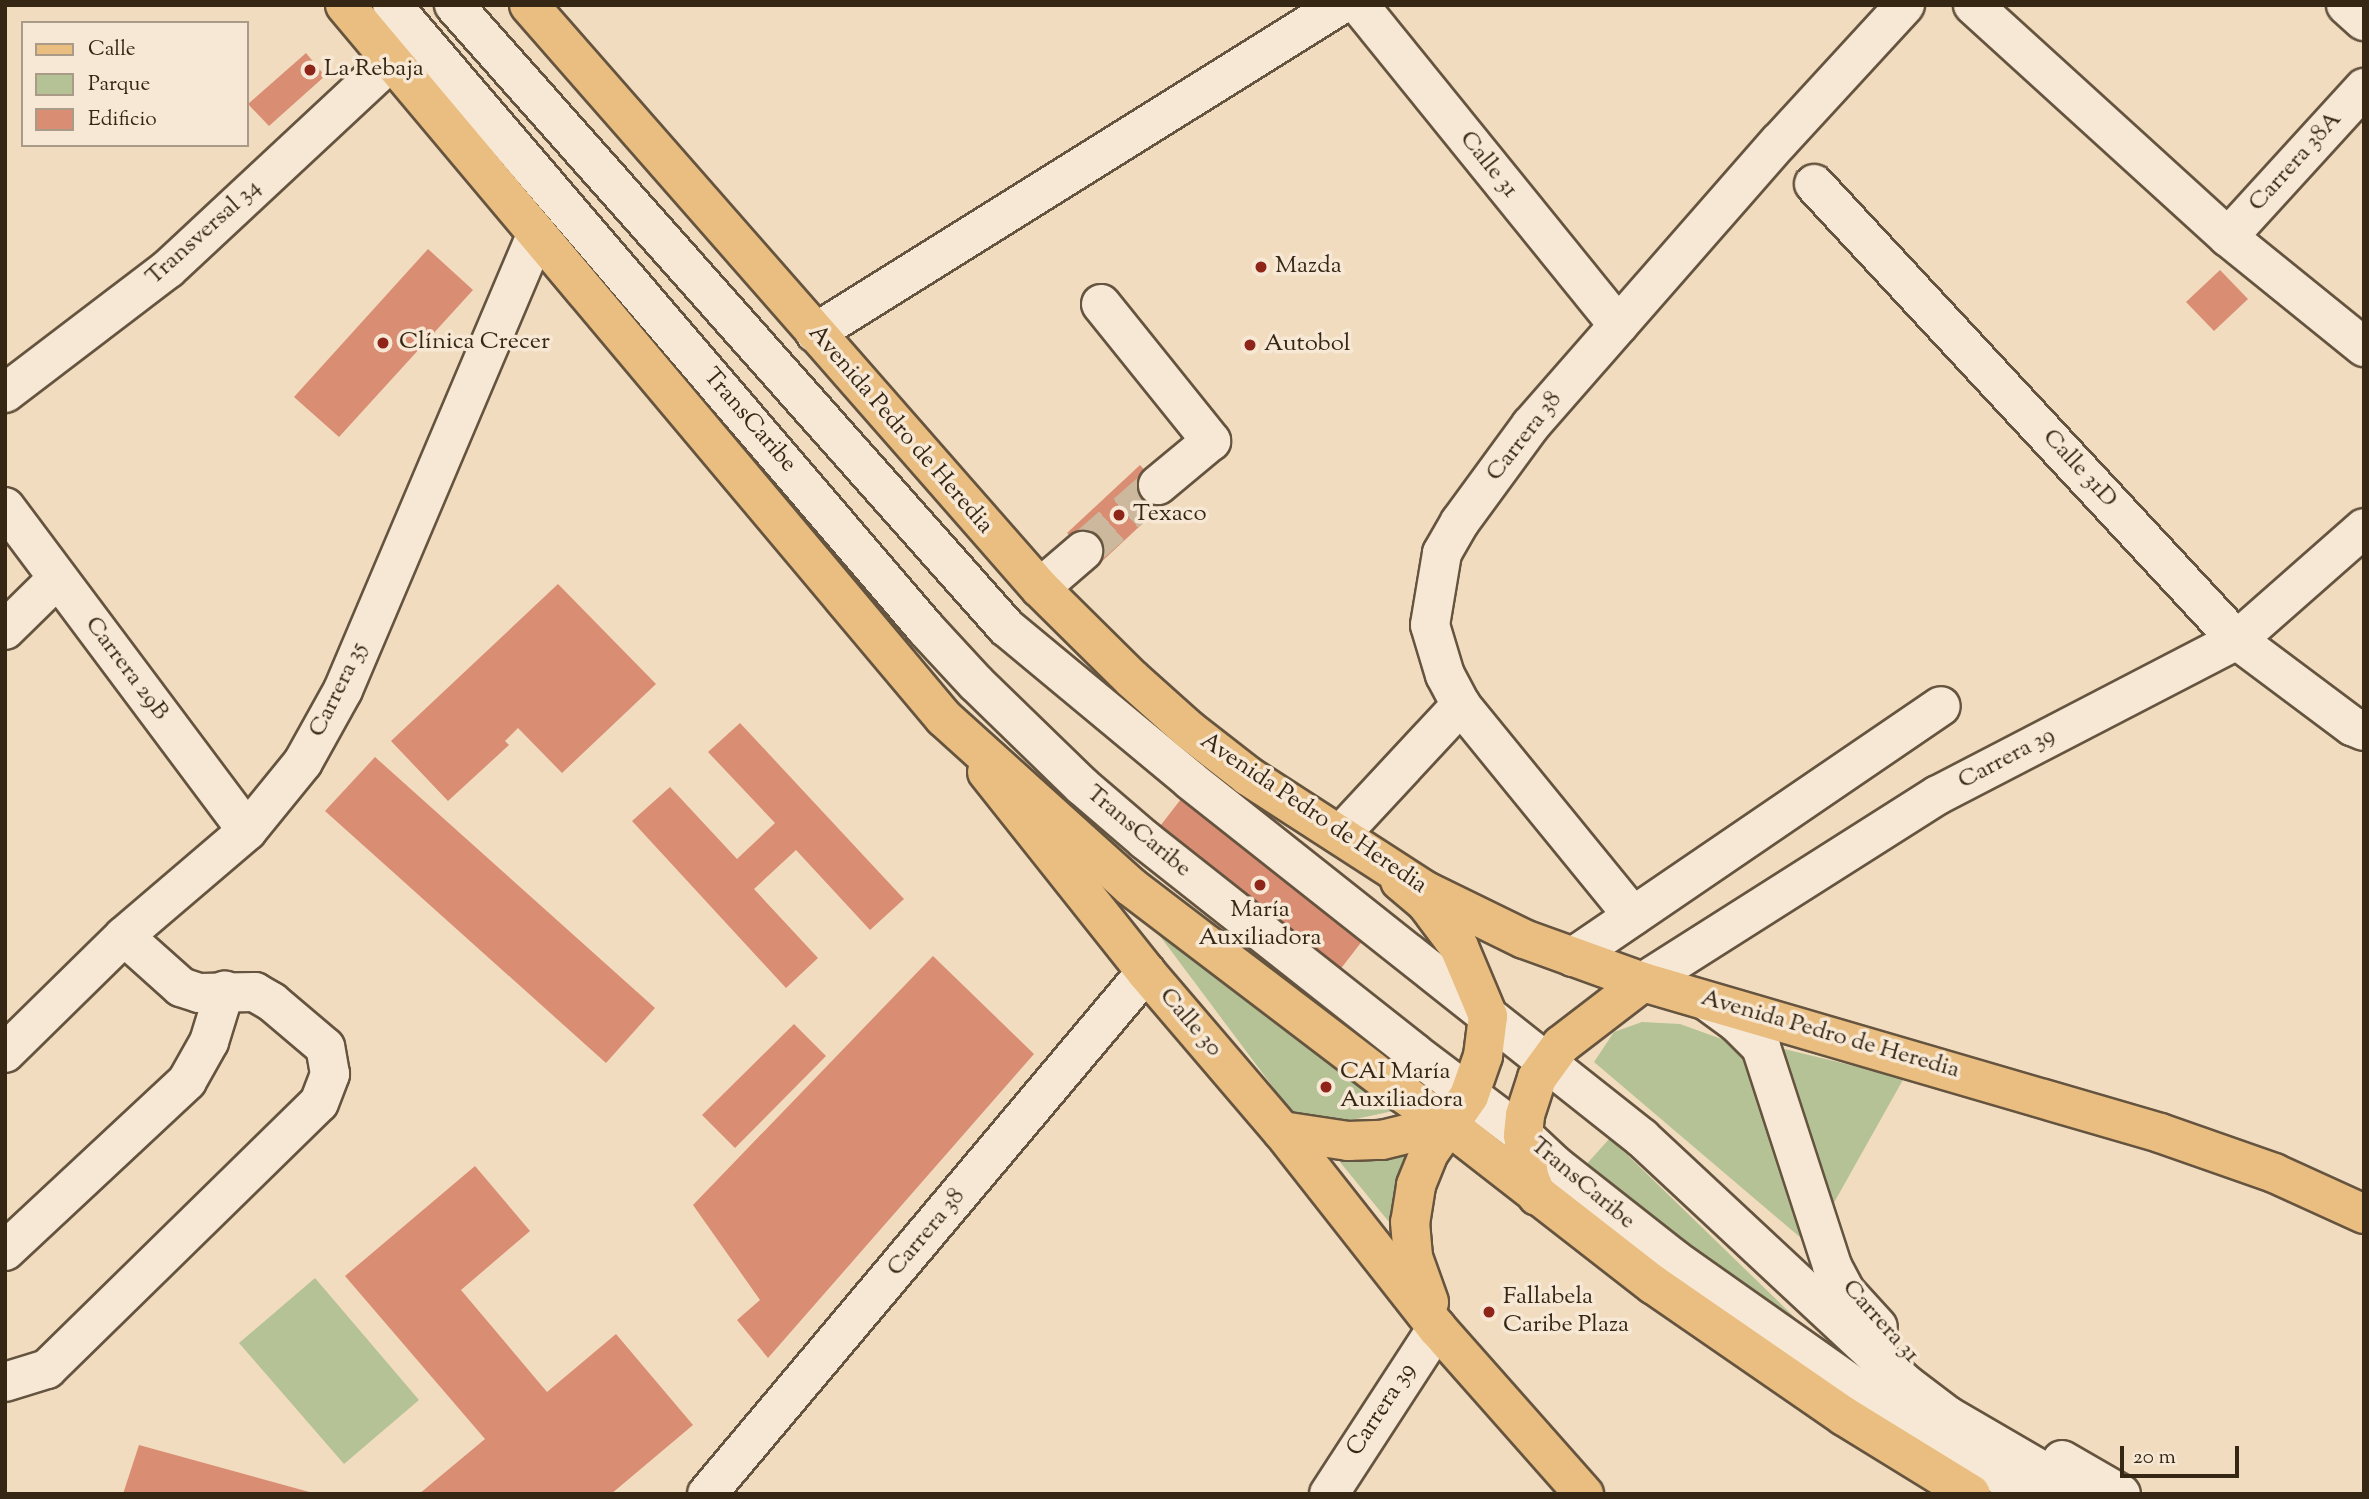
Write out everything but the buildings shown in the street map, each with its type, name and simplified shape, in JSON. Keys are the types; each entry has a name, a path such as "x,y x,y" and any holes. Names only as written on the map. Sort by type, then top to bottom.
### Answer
{"main road":[{"path":"345,5 944,718 1131,887 1388,1083 1458,1110 1537,1196 1751,1354 1844,1416 1971,1494"},
{"name":"Avenida Pedro de Heredia","path":"529,5 1040,588 1104,653 1189,730 1248,776 1424,890 1485,922 1573,957 1643,982 2160,1133 2274,1173 2364,1214"},
{"name":"Calle 30","path":"944,718 1146,972 1282,1130 1437,1328 1584,1494"},
{"name":"Calle 30","path":"1340,835 1384,866 1426,903 1459,947 1488,1016 1483,1056 1458,1110 1429,1153 1416,1186 1410,1222 1413,1257 1437,1328"},
{"path":"1537,1196 1529,1176 1523,1135 1530,1095 1546,1063 1561,1045 1643,982"},
{"path":"1282,1130 1348,1141 1382,1140 1458,1110"}],"street":[{"name":"TransCaribe","path":"392,5 976,683 1082,786 1458,1110 1523,1135 1556,1166 1674,1259 1796,1346 1931,1436 2033,1494"},
{"path":"454,5 1006,627 1190,780 1683,1173 1906,1384 1948,1416 2082,1494"},
{"path":"815,333 1340,5"},
{"name":"Calle 31","path":"1359,5 1618,326"},
{"name":"Carrera 38","path":"1633,916 1461,705 1445,675 1430,625 1443,553 1460,522 1531,425 1779,142 1905,5"},
{"path":"2346,5 2364,21"},
{"path":"1984,9 2228,237 2364,347"},
{"name":"Transversal 34","path":"5,393 167,268 392,60"},
{"name":"Carrera 38A","path":"2228,237 2364,88"},
{"name":"Calle 31D","path":"1814,184 2237,640 2352,726 2364,731"},
{"name":"Carrera 35","path":"5,1053 124,936 247,831 303,762 342,690 537,234"},
{"path":"1101,304 1210,442 1158,485"},
{"name":"Carrera 29B","path":"5,507 247,831"},
{"name":"Carrera 39","path":"1643,982 1938,795 2237,640 2364,528"},
{"path":"1040,588 1083,551"},
{"path":"5,630 58,578"},
{"path":"1340,835 1461,705"},
{"path":"1573,957 1941,706"},
{"path":"5,1382 47,1369 319,1103 330,1074 325,1047 272,1002 255,992 225,990 200,993 181,987 124,936"},
{"name":"Carrera 38","path":"706,1494 1146,972"},
{"path":"5,1251 187,1081 209,1042 225,990"},
{"name":"Carrera 31","path":"1700,997 1737,1023 1761,1047 1832,1266 1846,1292 1933,1380 2121,1494"},
{"name":"Carrera 39","path":"1329,1494 1437,1328"}],"green space":[{"path":"1151,924 1393,1111 1305,1130"},
{"path":"1642,1022 1680,1024 1730,1042 1755,1061 1766,1093 1801,1238 1594,1062 1614,1032"},
{"path":"1780,1048 1904,1078 1831,1208"},
{"path":"1610,1138 1818,1340 1584,1167"},
{"path":"1420,1146 1398,1233 1331,1151"},
{"path":"315,1278 419,1400 344,1464 239,1343"}],"tunnel":[{"path":"1083,551 1158,485"}],"place":[{"name":"La Rebaja","path":"310,70"},
{"name":"Mazda","path":"1261,267"},
{"name":"Clínica Crecer","path":"383,343"},
{"name":"Autobol","path":"1250,345"},
{"name":"Texaco","path":"1119,515"},
{"name":"María Auxiliadora","path":"1260,885"},
{"name":"CAI María Auxiliadora","path":"1326,1087"},
{"name":"Fallabela Caribe Plaza","path":"1489,1312"}]}
